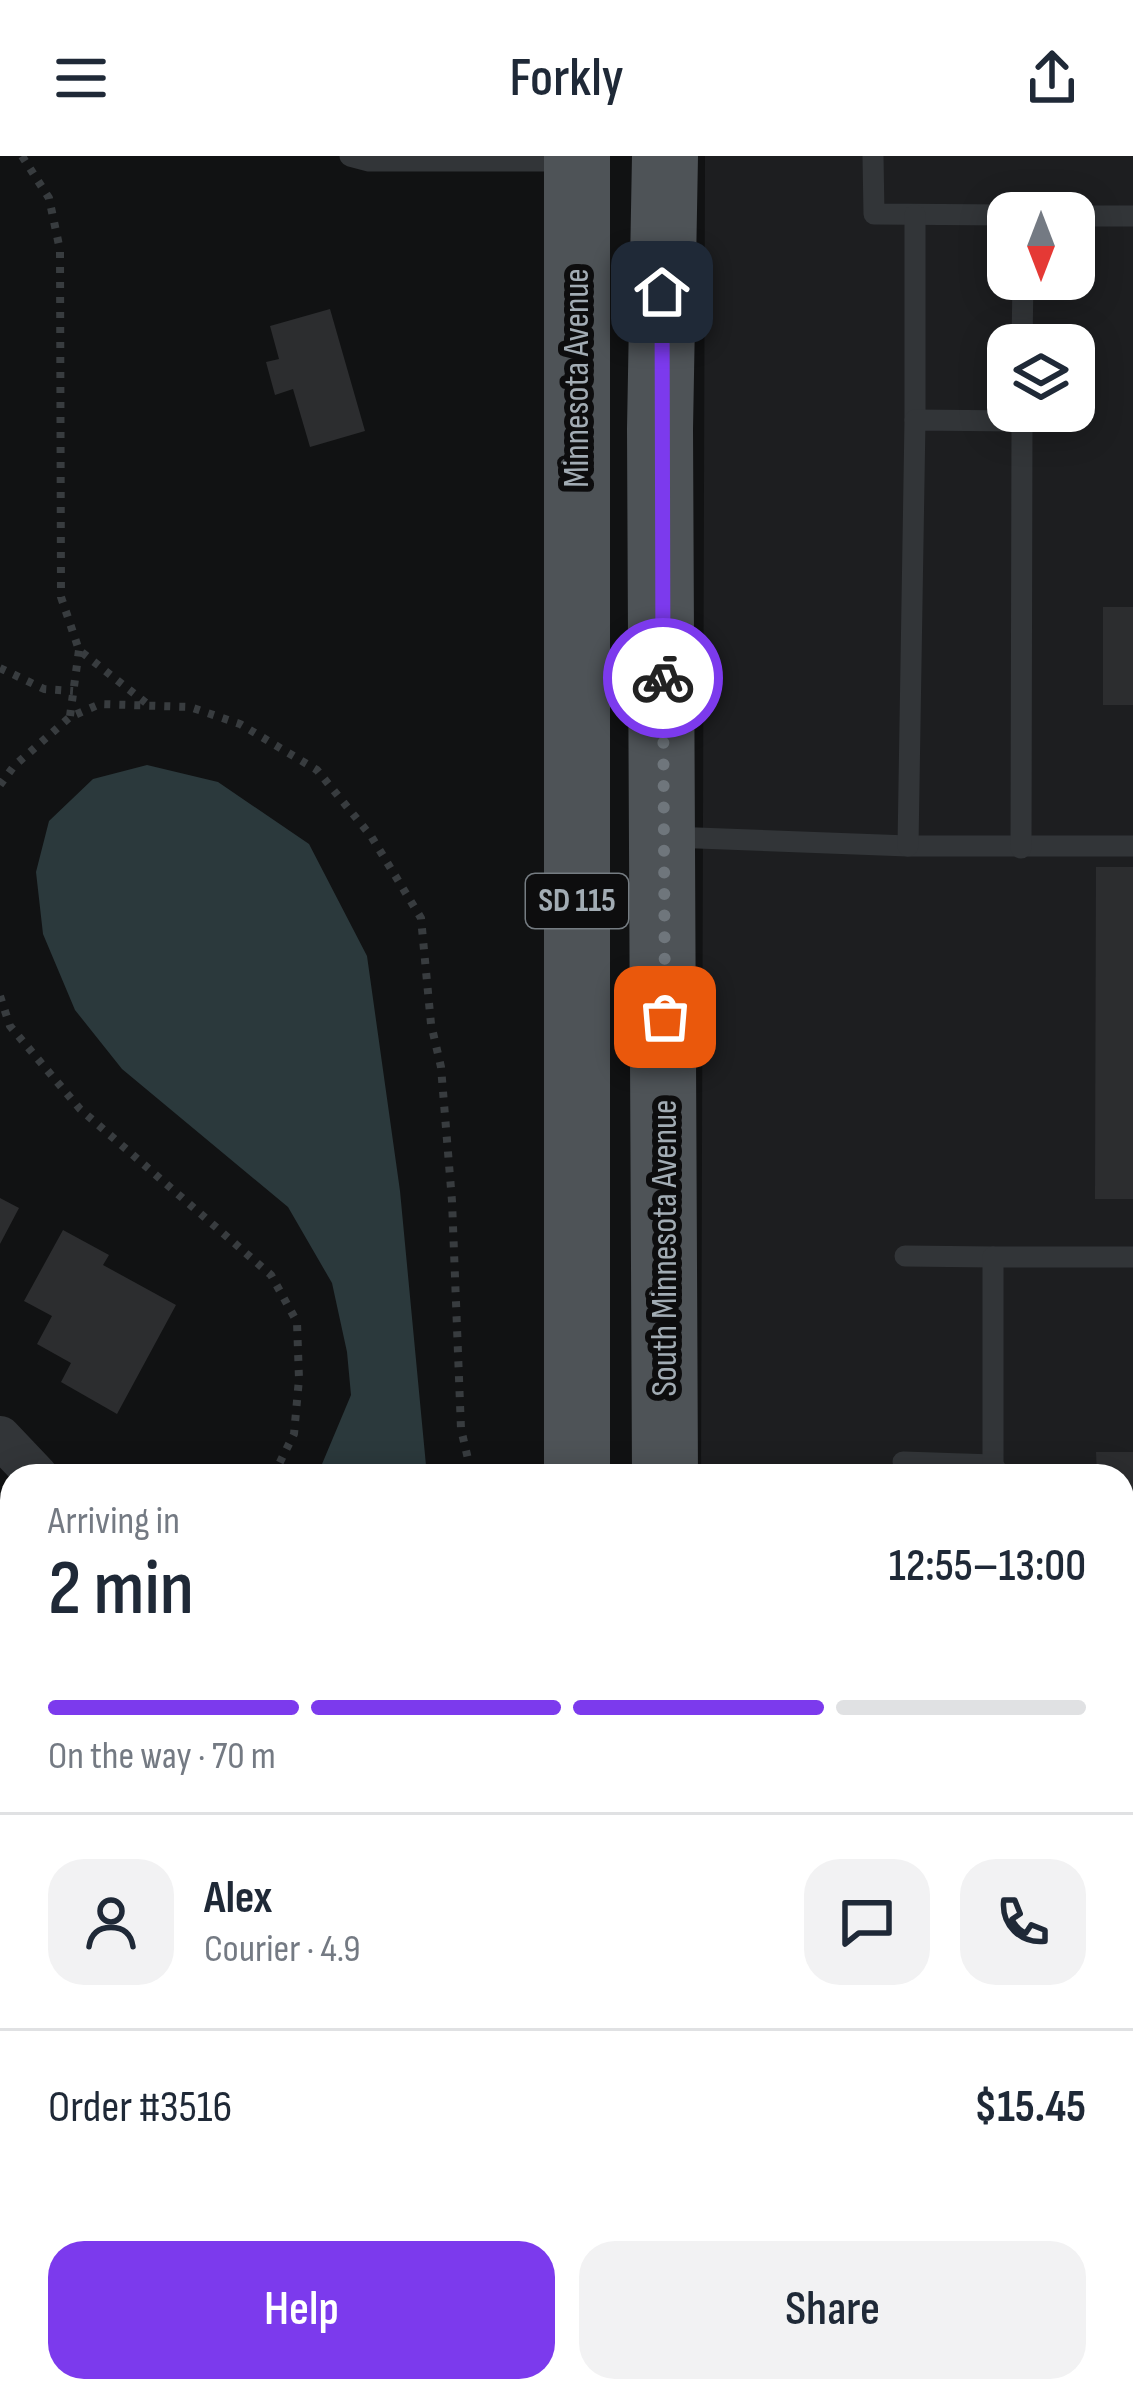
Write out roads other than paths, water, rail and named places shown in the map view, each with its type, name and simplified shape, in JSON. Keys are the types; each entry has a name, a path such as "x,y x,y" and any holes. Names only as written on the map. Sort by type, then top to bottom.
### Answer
{"main road":[{"name":"South Minnesota Avenue","path":"664,156 660,453 665,1464"},
{"name":"Minnesota Avenue","path":"578,172 578,1464"}],"street":[{"path":"0,1437 26,1464"}],"lane":[{"path":"350,156 578,172"},
{"path":"873,156 874,214 987,215"},
{"path":"908,846 915,214"},
{"path":"1095,216 1133,217"},
{"path":"915,420 987,417"},
{"path":"1022,432 1022,848"},
{"path":"664,836 908,846 1133,846"},
{"path":"905,1256 1133,1258"},
{"path":"993,1257 996,1464"},
{"path":"903,1462 922,1464"}]}
